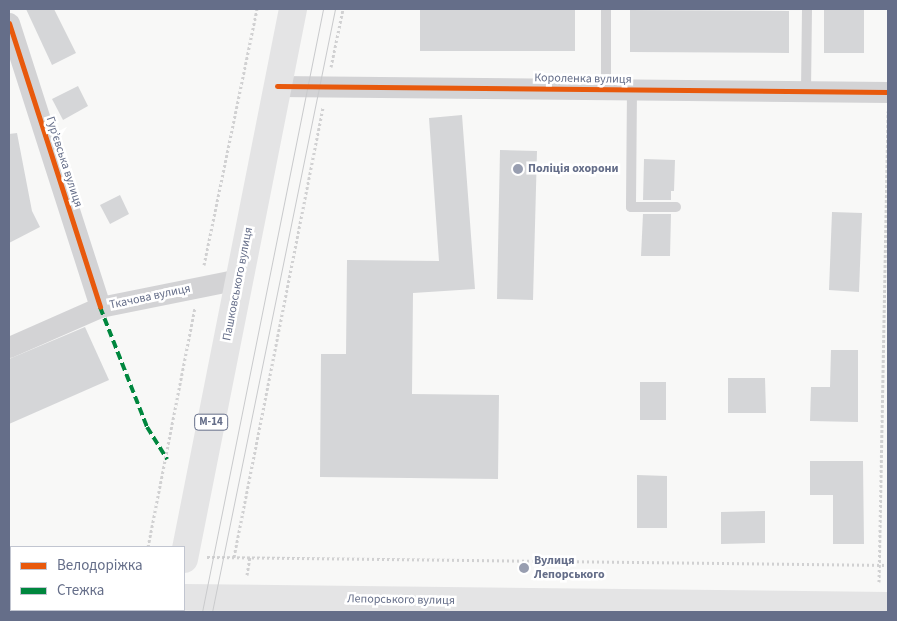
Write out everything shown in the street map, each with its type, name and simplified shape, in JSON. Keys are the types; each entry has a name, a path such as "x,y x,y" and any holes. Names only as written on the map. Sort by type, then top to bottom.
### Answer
{"main road":[{"name":"Пашковського вулиця","path":"185,554 292,9"},
{"name":"Лепорського вулиця","path":"185,598 225,605 888,606"}],"street":[{"name":"Гур’євська вулиця","path":"9,23 100,307"},
{"name":"Короленка вулиця","path":"277,86 888,92"},
{"name":"Ткачова вулиця","path":"9,347 100,307 239,279"}],"lane":[{"path":"606,9 606,89"},
{"path":"806,91 807,9"},
{"path":"632,89 631,207 676,207"}],"path":[{"path":"343,9 234,557 888,565"},
{"path":"880,565 888,92"}],"building":[{"path":"26,9 54,9 76,53 52,65"},
{"path":"420,9 575,10 575,51 420,51"},
{"path":"824,9 864,9 864,53 824,53"},
{"path":"630,10 789,11 789,53 630,52"},
{"path":"78,86 88,106 63,120 52,99"},
{"path":"462,115 475,289 413,293 412,394 499,395 498,479 320,477 321,354 346,354 347,260 439,261 429,118"},
{"path":"17,133 32,211 40,227 9,243 9,134"},
{"path":"500,150 537,151 533,300 497,299"},
{"path":"644,159 675,160 674,191 671,191 671,200 643,200"},
{"path":"120,195 129,214 110,224 100,205"},
{"path":"832,212 862,213 859,292 829,290"},
{"path":"643,214 671,214 670,256 641,256"},
{"path":"85,327 109,380 9,424 9,359"},
{"path":"831,350 858,350 858,422 810,421 811,387 830,387"},
{"path":"728,378 765,378 766,413 728,413"},
{"path":"640,382 666,382 666,420 640,420"},
{"path":"810,461 863,461 864,544 833,544 833,495 810,495"},
{"path":"637,475 667,476 667,528 637,528"},
{"path":"765,511 765,543 721,544 721,512"}],"tram line":[{"path":"202,612 323,9"},
{"path":"212,612 335,9"}],"marked path":[{"path":"100,307 147,427 167,459"}],"cycle path":[{"path":"9,23 100,307"},
{"path":"277,86 888,92"}],"place":[{"name":"Поліція охорони","path":"518,169"},
{"name":"Вулиця Лепорського","path":"524,568"}]}
